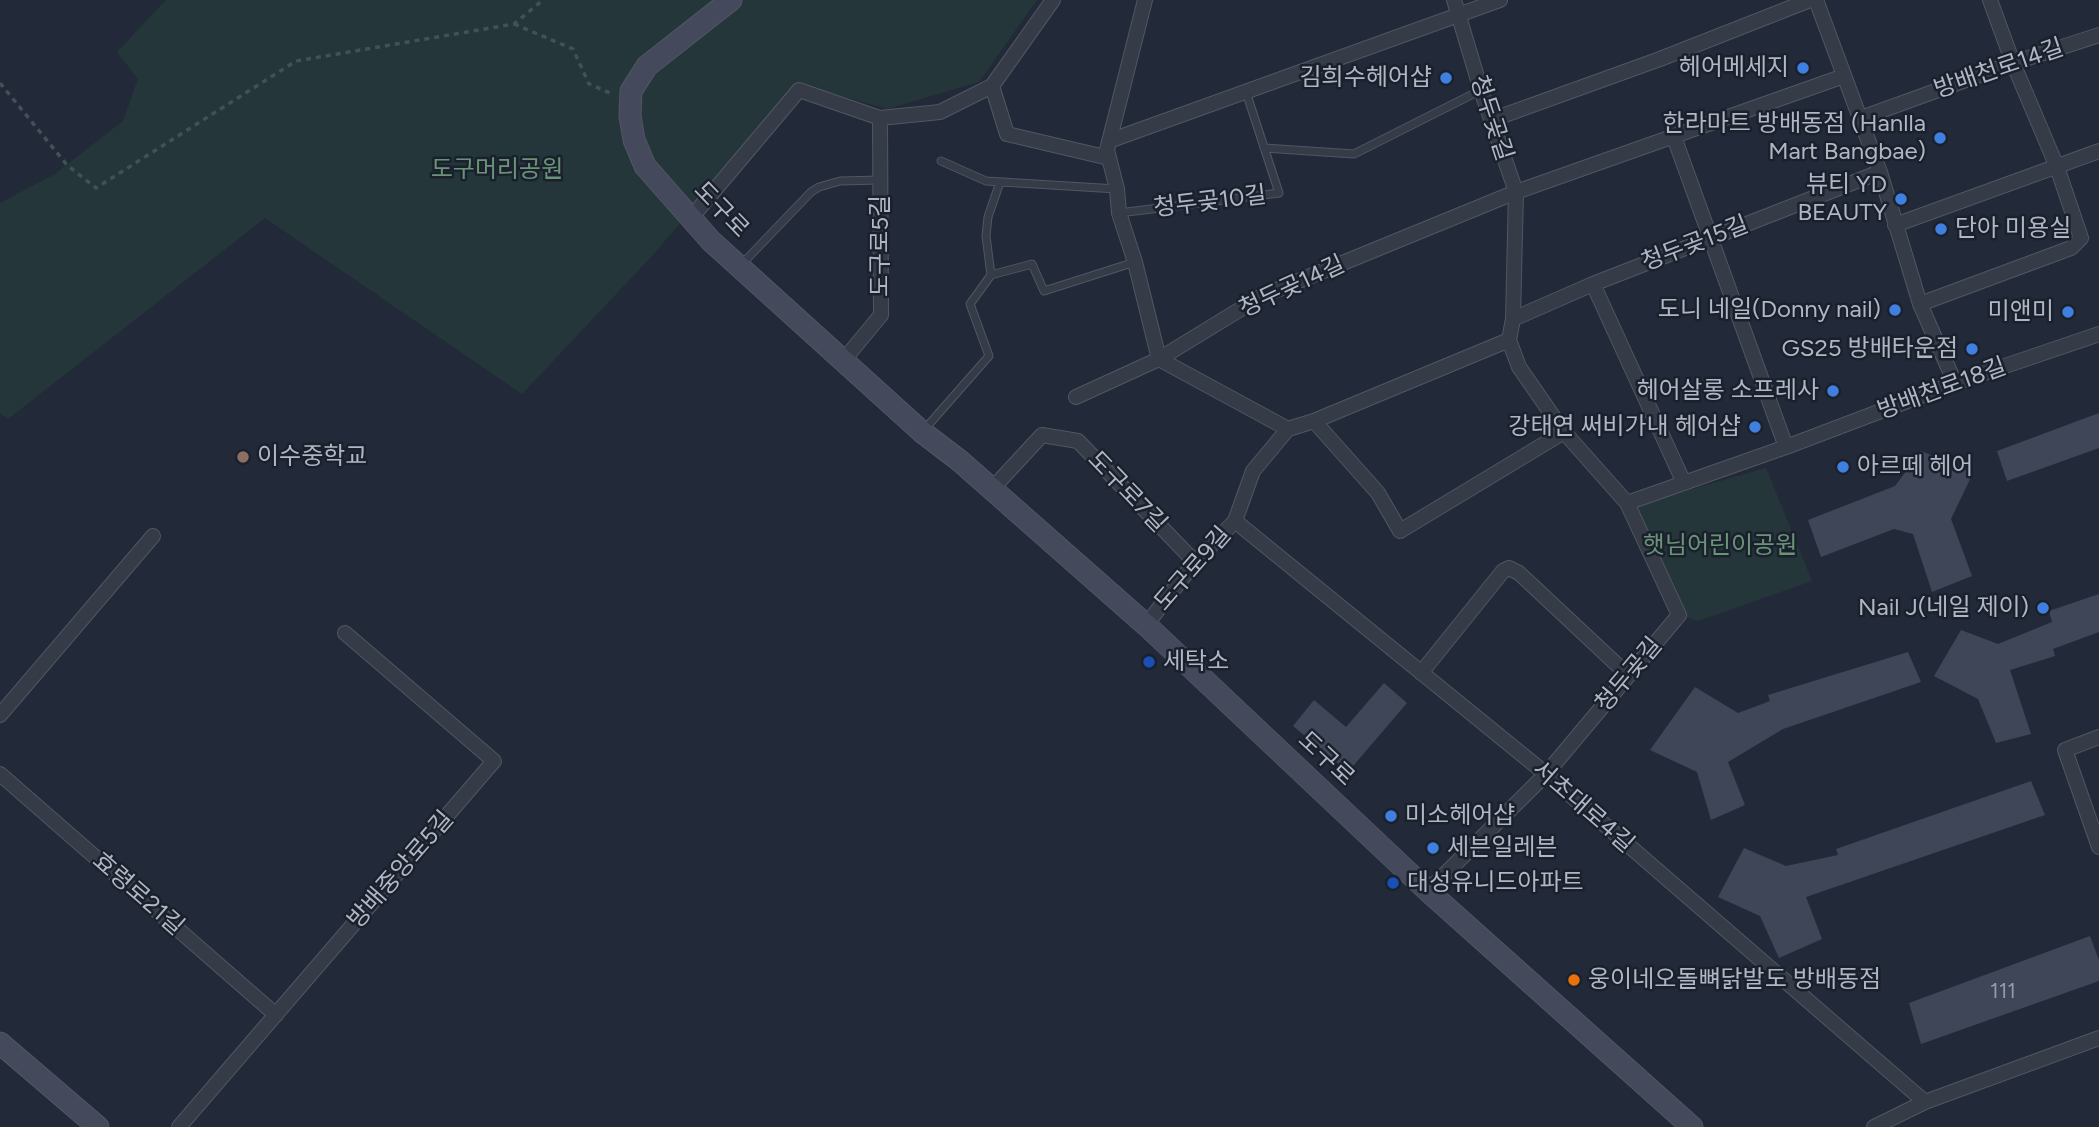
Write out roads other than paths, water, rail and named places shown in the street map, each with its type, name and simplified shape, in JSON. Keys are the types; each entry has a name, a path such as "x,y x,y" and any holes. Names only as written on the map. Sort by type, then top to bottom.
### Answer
{"street":[{"name":"도구로","path":"732,0 647,66 631,91 634,140 645,166 739,266 922,432 960,461 1146,625 1428,891 1692,1127"},
{"path":"691,218 799,90 880,118 940,112 992,86 1053,0"},
{"path":"1145,0 1107,150 1117,190 1119,213 1135,262 1159,359 1287,429 1314,421 1509,340"},
{"name":"청두곶길","path":"1428,891 1546,774 1679,615 1627,503 1564,432 1519,367 1509,340 1513,319 1516,192 1454,0"},
{"path":"1109,141 1500,0"},
{"path":"1491,120 1649,63 1811,0"},
{"path":"1816,0 1880,172 1920,304 1955,383"},
{"path":"1920,304 2071,248 2081,238 2057,167 2013,63 1990,0"},
{"name":"방배천로14길","path":"1861,118 2099,35"},
{"name":"청두곶14길","path":"1076,397 1159,359 1262,296 1516,192 1844,76"},
{"path":"992,86 1007,134 1109,158"},
{"name":"도구로5길","path":"843,361 881,315 880,118"},
{"path":"1674,137 1786,447"},
{"path":"1895,225 2099,151"},
{"name":"청두곶15길","path":"1513,319 1593,284 1880,172"},
{"path":"1593,284 1684,483"},
{"name":"방배천로18길","path":"1627,503 1955,383 2099,334"},
{"path":"1314,421 1378,493 1400,531 1564,432"},
{"name":"도구로9길","path":"1146,625 1195,562 1235,521 1253,471 1287,429"},
{"name":"도구로7길","path":"992,489 1042,435 1078,441 1195,562"},
{"name":"서초대로4길","path":"1235,521 1546,774 1925,1102"},
{"path":"0,715 153,536"},
{"path":"1421,673 1503,571 1509,568 1519,573 1628,675"},
{"name":"방배중앙로5길","path":"179,1127 494,761 345,633"},
{"path":"2099,737 2065,750 2099,847"},
{"name":"효령로21길","path":"0,774 276,1014"},
{"path":"1874,1127 1892,1123 1925,1102 2099,1038"},
{"path":"0,1043 98,1127"}],"lane":[{"path":"1264,148 1354,154 1481,90"},
{"name":"청두곶10길","path":"1119,213 1279,193 1246,92"},
{"path":"941,161 986,181 1117,190"},
{"path":"739,266 818,187 840,181 881,180"},
{"path":"991,275 986,236 988,218 1000,182"},
{"path":"922,432 989,356 970,304 991,275 1032,264 1044,291 1135,262"}],"place":[{"name":"헤어메세지","path":"1803,68"},
{"name":"김희수헤어샵","path":"1446,78"},
{"name":"한라마트 방배동점 (Hanlla Mart Bangbae)","path":"1940,138"},
{"name":"뷰티 YD BEAUTY","path":"1901,199"},
{"name":"단아 미용실","path":"1941,229"},
{"name":"도니 네일(Donny nail)","path":"1895,310"},
{"name":"미앤미","path":"2068,312"},
{"name":"GS25 방배타운점","path":"1972,349"},
{"name":"헤어살롱 소프레사","path":"1833,391"},
{"name":"강태연 써비가내 헤어샵","path":"1755,427"},
{"name":"이수중학교","path":"243,457"},
{"name":"아르떼 헤어","path":"1843,467"},
{"name":"Nail J(네일 제이)","path":"2043,608"},
{"name":"세탁소","path":"1149,662"},
{"name":"미소헤어샵","path":"1391,816"},
{"name":"세븐일레븐","path":"1433,848"},
{"name":"대성유니드아파트","path":"1393,883"},
{"name":"웅이네오돌뼈닭발도 방배동점","path":"1574,980"}],"park label":[{"name":"도구머리공원","path":"497,170"},
{"name":"햇님어린이공원","path":"1720,546"}]}
